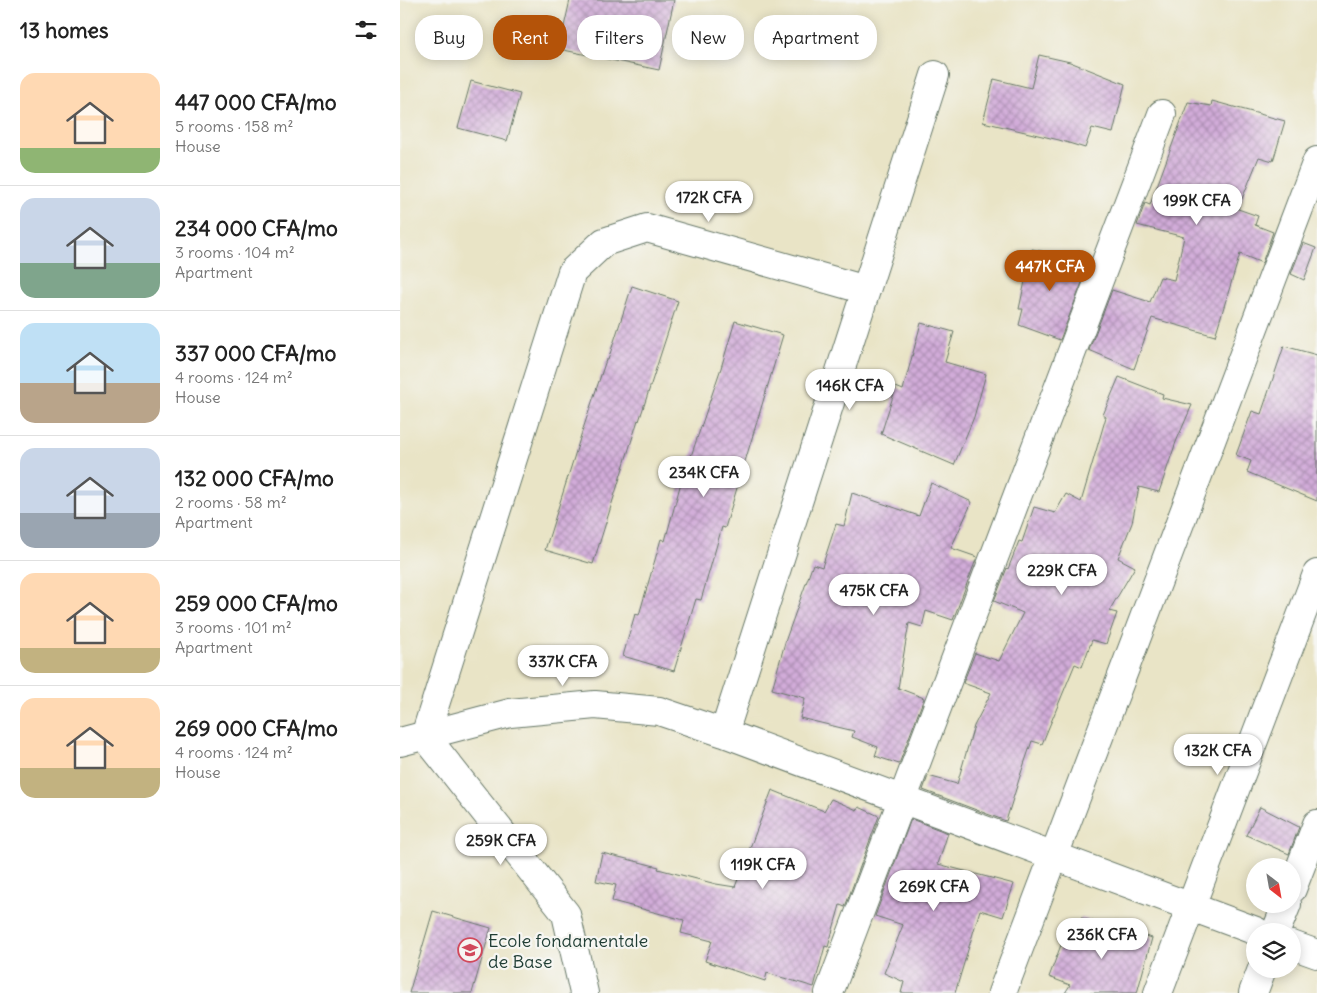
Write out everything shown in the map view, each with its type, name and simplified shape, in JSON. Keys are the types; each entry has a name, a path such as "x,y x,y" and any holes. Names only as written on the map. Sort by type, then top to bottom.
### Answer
{"street":[{"path":"724,733 935,75"},
{"path":"829,993 1162,114"},
{"path":"1002,993 1317,161"},
{"path":"412,739 572,272 604,242 647,228 866,290"},
{"path":"1158,993 1317,574"},
{"path":"412,739 510,713 595,706 659,711 724,733 1246,927"},
{"path":"412,739 566,914 584,993"},
{"path":"1301,866 1317,824"},
{"path":"1301,948 1317,954"},
{"path":"1253,993 1259,978"}],"building":[{"path":"570,0 674,0 662,56 662,15 577,15 577,53 567,51 567,15"},
{"path":"1039,55 1070,62 1125,84 1113,133 1092,128 1085,148 983,122 994,79 1031,88"},
{"path":"611,60 661,60 659,70"},
{"path":"471,81 520,94 507,141 458,128"},
{"path":"1212,101 1285,121 1273,161 1259,157 1238,209 1258,216 1255,225 1273,232 1262,263 1240,254 1215,336 1152,318 1134,369 1089,350 1112,290 1150,302 1160,277 1174,280 1184,237 1137,225 1145,203 1150,205 1188,102 1211,106"},
{"path":"1303,243 1316,248 1304,280 1291,274"},
{"path":"1032,249 1086,261 1079,278 1083,280 1060,340 1019,325 1023,309 1019,309"},
{"path":"632,286 678,301 593,564 545,550 582,432"},
{"path":"735,321 783,335 725,528 722,527 701,600 696,599 674,671 623,656 635,614 639,615 661,539 665,541 685,468 687,468"},
{"path":"921,323 954,332 945,362 986,374 974,417 954,465 881,434 896,387 903,390"},
{"path":"1284,346 1317,355 1317,501 1247,472 1251,461 1236,455 1252,411 1261,414"},
{"path":"1119,377 1163,394 1162,398 1192,405 1176,442 1159,492 1139,487 1132,523 1118,558 1135,567 1109,611 1117,613 1106,644 1092,640 1082,667 1075,664 1042,744 1032,741 1006,821 923,790 928,776 957,784 974,726 991,693 963,683 975,653 999,661 1023,613 994,601 1007,568 1019,541 1022,542 1034,507 1055,513 1066,494 1081,502 1106,417 1103,415"},
{"path":"931,483 972,502 951,548 977,557 953,620 926,611 922,627 909,623 898,688 924,698 899,764 875,756 878,747 852,737 854,731 800,718 805,698 772,689 786,639 813,564 822,567 836,524 844,526 852,493 919,516"},
{"path":"772,790 824,811 831,799 857,810 859,807 879,816 845,907 840,905 828,947 825,946 814,987 767,973 765,981 705,961 712,941 681,933 684,920 612,901 616,885 596,881 602,853 716,884 735,887"},
{"path":"1260,807 1299,827 1289,854 1246,835"},
{"path":"911,819 948,833 938,864 1014,884 1003,917 980,910 955,993 901,993 904,982 884,973 903,925 875,916"},
{"path":"433,911 491,928 472,993 409,993"},
{"path":"1081,918 1152,938 1137,993 1065,993 1070,985 1049,977 1061,945 1070,948"}],"place":[{"name":"Ecole fondamentale de Base","path":"470,950"}]}
